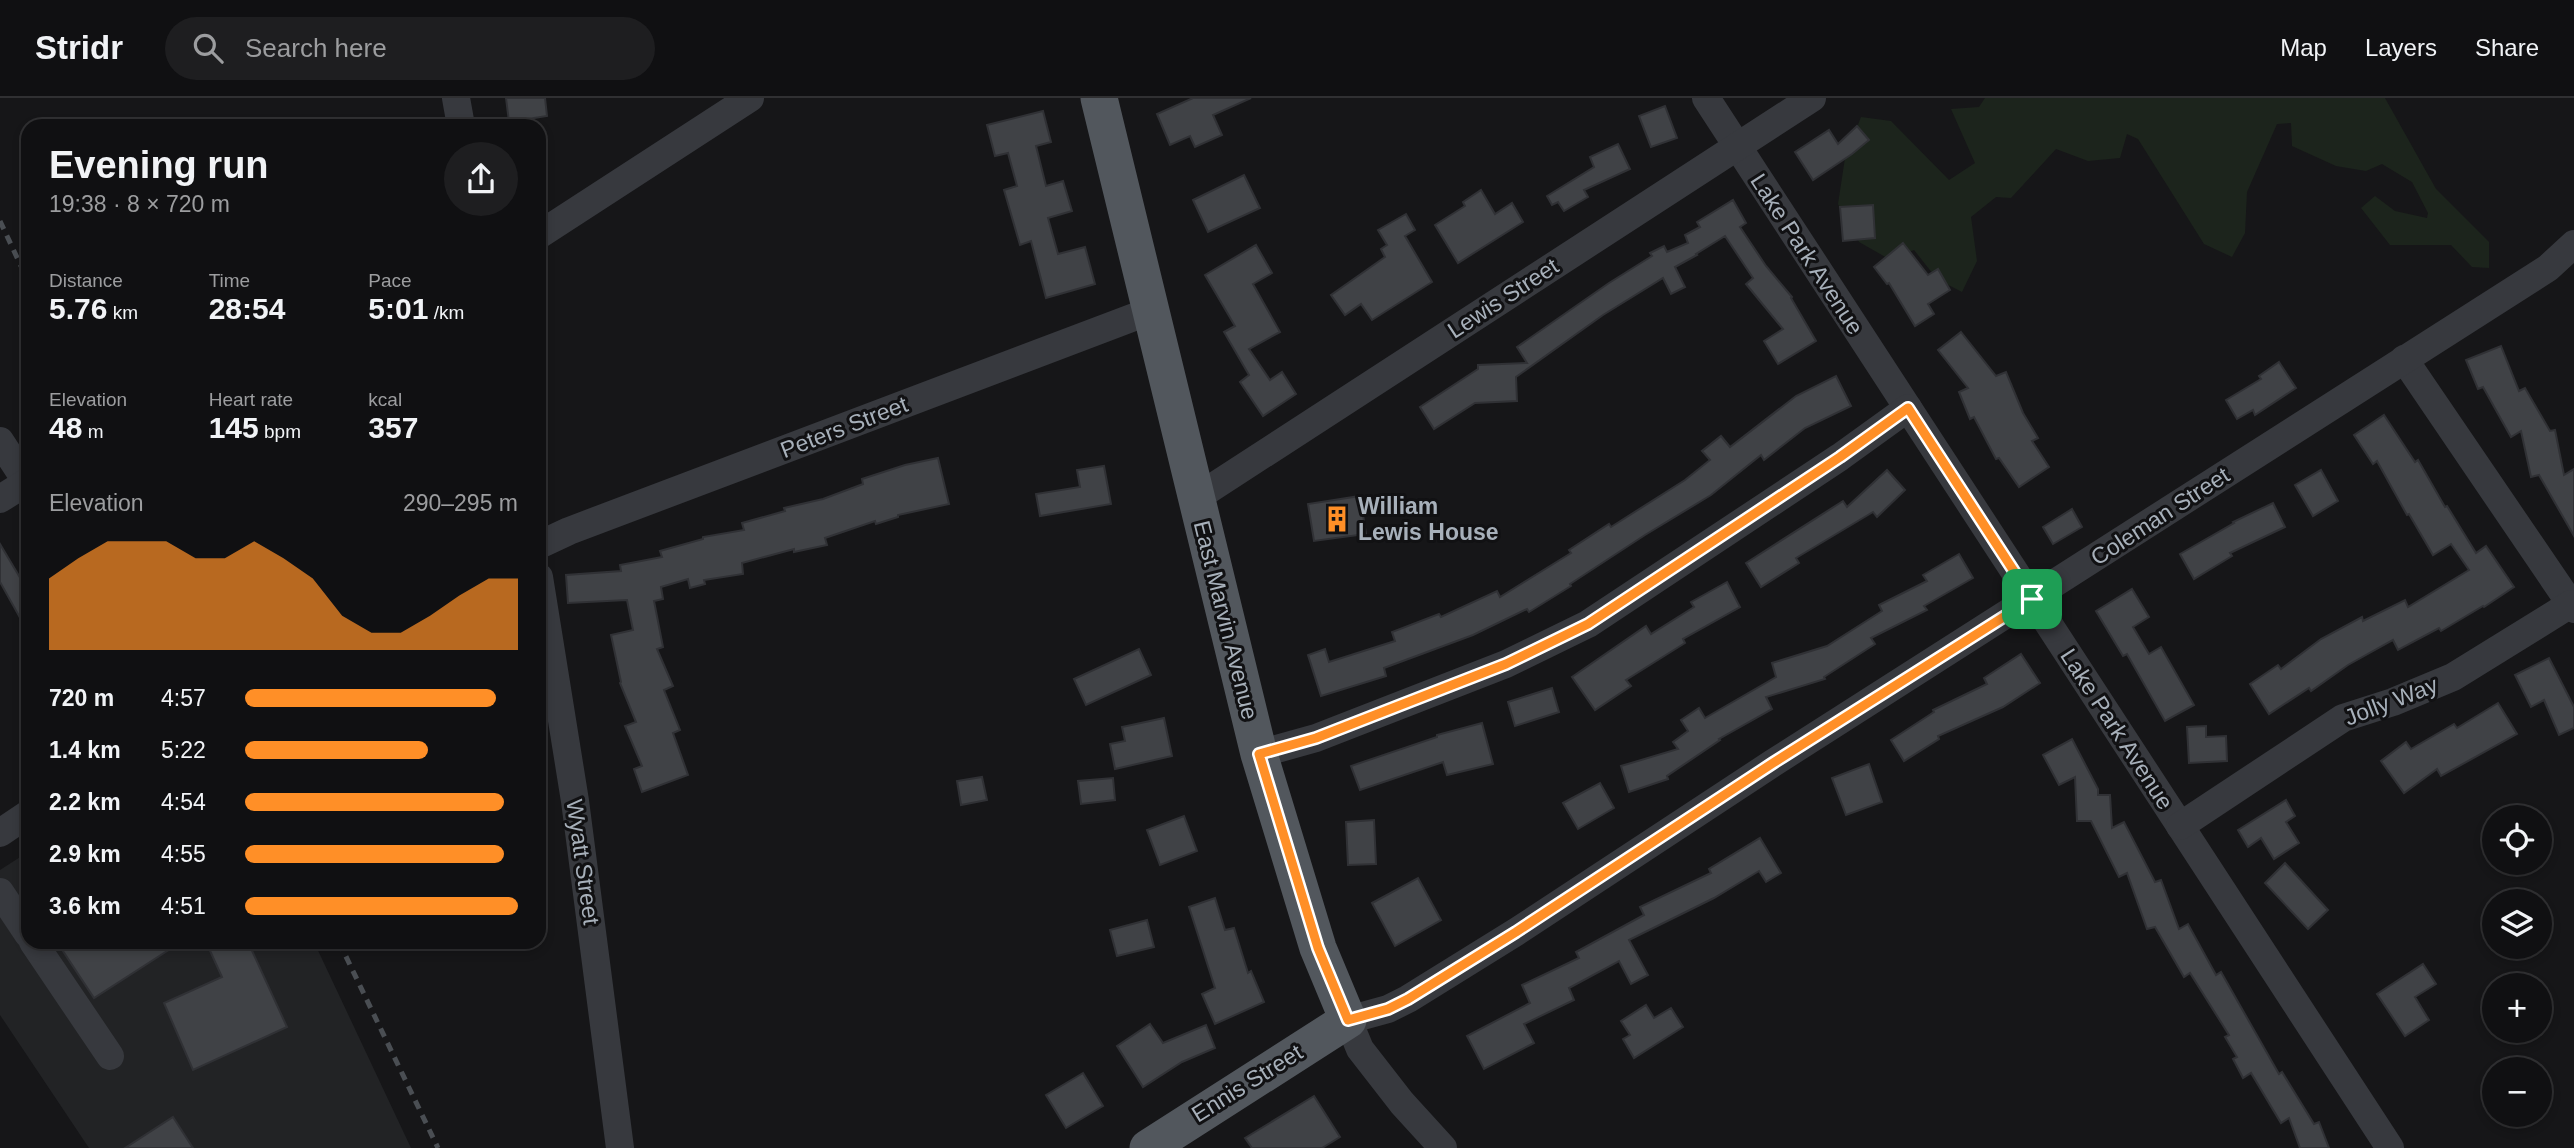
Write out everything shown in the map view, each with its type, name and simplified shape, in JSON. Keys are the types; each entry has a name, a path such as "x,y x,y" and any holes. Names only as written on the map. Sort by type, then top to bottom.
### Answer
{"main road":[{"name":"East Marvin Avenue","path":"1101,99 1259,754 1318,948 1348,1020"},
{"name":"Ennis Street","path":"1148,1148 1348,1020"}],"street":[{"path":"456,98 460,119"},
{"path":"546,229 750,98"},
{"name":"Lake Park Avenue","path":"1706,98 2390,1148"},
{"name":"Lewis Street","path":"1196,498 1812,98"},
{"name":"Coleman Street","path":"1348,1020 1388,1009 1516,932 1773,763 2548,268 2574,244"},
{"name":"Peters Street","path":"546,542 1150,311"},
{"path":"2404,359 2572,606"},
{"path":"1259,754 1316,738 1506,664 1588,624 1840,457 1908,408"},
{"path":"0,441 21,474"},
{"path":"0,499 21,487"},
{"name":"Jolly Way","path":"2180,826 2343,718 2393,702 2453,677 2572,606"},
{"name":"Wyatt Street","path":"546,621 575,801 621,1148"},
{"path":"0,833 21,819"},
{"path":"0,892 21,924"},
{"path":"38,949 110,1056"},
{"name":"East Marvin Avenue","path":"1348,1020 1360,1049 1402,1104 1443,1148"}],"shaded area":[{"path":"1985,98 2385,98 2436,189 2489,242 2489,268 2472,267 2451,245 2390,245 2361,208 2375,196 2395,211 2427,218 2428,213 2412,182 2382,164 2366,171 2336,166 2292,146 2291,123 2277,124 2247,192 2245,233 2232,257 2204,244 2138,139 2127,134 2120,158 2088,161 2056,149 2011,198 1996,197 1971,217 1977,261 1962,292 1937,279 1914,250 1889,259 1859,242 1838,204 1845,158 1861,117 1891,121 1949,180 1975,163 1951,109 1979,107"},
{"path":"21,856 21,949 317,949 411,1148 89,1148 0,1015 0,870"}],"building":[{"path":"506,98 545,98 547,116 509,119"},
{"path":"1193,98 1251,98 1213,115 1222,135 1195,147 1190,136 1170,145 1157,114"},
{"path":"1665,106 1677,138 1651,147 1639,116"},
{"path":"1043,111 1051,142 1036,146 1046,186 1063,181 1072,211 1048,218 1058,254 1085,247 1095,284 1046,298 1031,241 1020,245 1004,190 1017,186 1008,153 995,156 987,125"},
{"path":"1857,126 1869,140 1813,180 1795,152 1829,130 1838,144"},
{"path":"1618,144 1630,169 1584,190 1588,197 1564,211 1558,202 1552,205 1547,196 1594,167 1590,157"},
{"path":"1244,175 1260,208 1208,232 1193,200"},
{"path":"1481,190 1495,214 1512,203 1523,222 1458,263 1435,225 1465,206 1463,202"},
{"path":"1733,200 1746,223 1740,227 1766,266 1792,297 1816,341 1778,364 1764,341 1783,329 1746,284 1753,278 1725,236 1675,267 1685,287 1671,294 1663,278 1603,315 1516,377 1517,401 1475,403 1434,429 1420,407 1478,369 1478,365 1527,363 1517,347 1652,256 1650,253 1664,246 1667,252 1688,243 1685,235 1700,227 1697,222"},
{"path":"1873,205 1875,238 1843,241 1840,207"},
{"path":"1406,214 1415,230 1405,236 1432,282 1372,320 1361,304 1345,315 1331,295 1385,257 1381,249 1387,245 1378,230"},
{"path":"1903,243 1928,275 1938,269 1950,290 1928,304 1934,314 1915,326 1889,283 1887,284 1874,267"},
{"path":"1256,245 1272,273 1253,284 1280,332 1249,349 1270,380 1282,372 1296,394 1263,416 1240,382 1249,375 1224,332 1235,326 1205,275"},
{"path":"1961,332 1996,376 2006,372 2023,413 2038,438 2032,441 2049,467 2019,487 1999,458 1996,459 1974,417 1970,419 1959,392 1968,388 1938,350"},
{"path":"2501,346 2519,391 2525,388 2550,431 2555,430 2564,475 2574,469 2574,536 2539,475 2531,477 2521,431 2511,437 2483,387 2478,389 2466,360"},
{"path":"2279,362 2296,388 2255,415 2253,410 2237,419 2226,400 2261,379 2259,376"},
{"path":"1836,376 1851,406 1805,428 1764,460 1761,455 1711,495 1645,535 1570,584 1571,586 1529,612 1527,609 1473,635 1384,668 1386,676 1321,696 1308,655 1325,649 1329,662 1395,641 1392,632 1439,614 1441,617 1497,591 1500,597 1571,553 1569,550 1609,524 1611,527 1685,480 1710,460 1702,451 1721,436 1730,447 1796,396"},
{"path":"2384,415 2415,462 2418,460 2476,553 2486,546 2514,587 2441,631 2439,628 2398,650 2393,640 2269,714 2250,684 2278,665 2281,669 2321,639 2362,617 2363,621 2405,600 2408,607 2469,570 2451,544 2433,555 2377,461 2373,464 2354,435"},
{"path":"938,458 949,504 898,515 876,524 875,521 825,538 827,545 794,552 794,549 742,563 743,574 704,580 705,584 690,588 688,579 661,587 663,599 654,601 663,647 657,649 673,686 664,690 680,730 673,733 688,775 642,792 634,769 642,766 625,726 636,722 620,683 611,635 633,630 627,600 568,603 566,575 621,571 620,565 662,557 660,551 703,537 744,530 742,523 785,511 784,508 823,499 863,484 862,479"},
{"path":"1104,466 1111,504 1040,516 1036,494 1080,487 1077,470"},
{"path":"1887,470 1905,490 1877,517 1873,512 1796,558 1799,563 1761,587 1746,563 1843,501 1847,507"},
{"path":"2321,470 2338,501 2313,516 2295,485"},
{"name":"William Lewis House","path":"1360,496 1366,534 1314,541 1308,504"},
{"path":"2273,503 2285,527 2230,553 2232,556 2194,579 2180,554 2233,522"},
{"path":"2072,509 2082,527 2053,544 2043,527"},
{"path":"0,544 21,579 21,620 0,582"},
{"path":"1959,554 1973,578 1924,606 1927,610 1871,638 1875,644 1824,677 1825,679 1766,697 1772,709 1719,739 1667,776 1668,779 1629,792 1621,766 1678,749 1673,742 1688,731 1681,720 1699,708 1705,718 1776,677 1772,663 1827,646 1882,611 1879,605 1927,581 1923,575"},
{"path":"1727,582 1740,607 1683,639 1685,643 1626,680 1631,686 1595,710 1572,677 1646,626 1651,634 1694,607 1691,602"},
{"path":"2132,589 2149,617 2133,627 2149,654 2161,647 2194,705 2165,721 2127,654 2123,656 2096,611"},
{"path":"1139,649 1151,675 1086,705 1074,679"},
{"path":"2021,654 2040,683 2003,707 1938,736 1939,739 1904,761 1891,740 1934,712 1933,710 1987,684 1984,678"},
{"path":"2549,658 2574,707 2574,728 2559,735 2544,700 2531,707 2515,675"},
{"path":"1552,688 1559,712 1515,726 1508,702"},
{"path":"2498,703 2517,734 2441,776 2437,769 2404,793 2381,761 2406,742 2411,749 2454,724 2457,728"},
{"path":"1164,718 1172,756 1115,769 1110,744 1125,741 1122,727"},
{"path":"1482,723 1493,764 1447,775 1443,762 1360,790 1351,766 1437,735"},
{"path":"2206,726 2206,737 2226,736 2227,761 2189,763 2187,727"},
{"path":"2072,739 2098,789 2098,795 2110,795 2112,828 2124,822 2155,882 2161,880 2179,929 2188,924 2216,975 2221,972 2279,1074 2282,1072 2314,1124 2319,1122 2329,1148 2300,1148 2289,1118 2281,1123 2251,1073 2243,1078 2233,1059 2237,1057 2225,1037 2229,1035 2190,973 2184,977 2155,927 2147,929 2127,873 2119,877 2091,821 2077,821 2075,777 2059,785 2043,755"},
{"path":"1869,764 1882,802 1846,815 1832,778"},
{"path":"982,777 987,800 961,805 957,781"},
{"path":"1113,778 1115,800 1081,804 1078,781"},
{"path":"1600,783 1614,808 1578,829 1563,803"},
{"path":"2286,800 2295,816 2286,822 2299,843 2274,859 2261,838 2248,847 2238,830"},
{"path":"1184,816 1197,851 1160,865 1147,830"},
{"path":"1374,820 1376,864 1348,865 1346,822"},
{"path":"1760,838 1781,873 1766,882 1759,871 1714,898 1629,940 1648,975 1631,984 1619,961 1569,988 1574,1000 1524,1024 1534,1043 1484,1069 1467,1036 1530,1003 1522,985 1579,958 1576,952 1644,915 1640,907 1711,873 1709,869"},
{"path":"2285,863 2328,910 2308,929 2265,883"},
{"path":"1418,878 1441,920 1395,946 1372,903"},
{"path":"1215,898 1225,930 1234,928 1248,973 1251,971 1264,1002 1215,1024 1202,994 1215,988 1189,907"},
{"path":"1147,920 1154,947 1117,956 1110,930"},
{"path":"62,949 170,949 94,998"},
{"path":"209,949 251,949 287,1027 193,1070 164,1003 222,977"},
{"path":"2423,964 2436,984 2415,997 2429,1020 2405,1036 2377,994"},
{"path":"1646,1005 1654,1018 1671,1008 1683,1027 1634,1058 1623,1039 1630,1035 1621,1021"},
{"path":"1150,1024 1163,1043 1206,1025 1215,1048 1182,1062 1143,1087 1117,1046"},
{"path":"1083,1073 1103,1106 1066,1128 1046,1095"},
{"path":"1314,1096 1340,1137 1322,1148 1252,1148 1245,1138"},
{"path":"173,1117 193,1148 125,1148"}],"railway":[{"path":"0,221 21,266"},
{"path":"342,949 438,1148"}],"place":[{"name":"William Lewis House","path":"1337,519"}],"route":[{"path":"1908,408 2032,599 1408,999 1388,1009 1348,1020 1318,948 1259,754 1316,738 1506,664 1588,624 1840,457 1908,408"}]}
